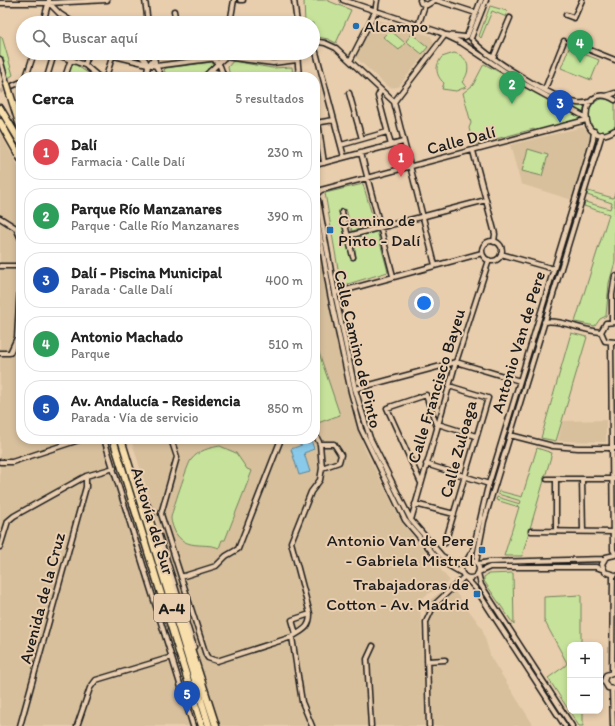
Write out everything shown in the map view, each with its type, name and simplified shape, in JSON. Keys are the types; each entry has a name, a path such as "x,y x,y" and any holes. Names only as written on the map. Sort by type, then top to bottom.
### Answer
{"highway":[{"path":"10,85 10,94 16,113"},
{"path":"1,109 16,134"},
{"path":"0,122 16,150"},
{"name":"Autovía del Sur","path":"115,444 202,726"},
{"name":"Autovía del Sur","path":"124,444 136,490 209,726"},
{"path":"136,490 143,497 159,535"},
{"path":"143,497 208,705 217,726"}],"street":[{"path":"0,3 107,0"},
{"path":"145,0 147,16"},
{"path":"231,16 234,0"},
{"path":"291,0 294,0 296,16"},
{"path":"343,0 352,1 375,12 445,35 462,43 519,81 585,118 594,131 602,134 615,130"},
{"path":"350,61 375,12 377,0"},
{"path":"420,0 425,5"},
{"path":"425,5 433,3 435,0 476,12"},
{"path":"468,47 471,46 469,38 481,0"},
{"path":"462,43 469,38 486,0"},
{"path":"566,15 574,18 582,0"},
{"path":"45,16 49,2"},
{"path":"49,2 63,16"},
{"path":"418,26 425,5"},
{"path":"174,11 175,16"},
{"path":"493,58 510,18"},
{"path":"445,35 469,38 493,58 545,89 578,103 586,103 615,94"},
{"path":"394,102 445,35"},
{"path":"545,89 564,41"},
{"path":"320,42 330,44 394,102 421,216 435,265"},
{"path":"575,44 615,60"},
{"path":"0,59 10,85 16,83"},
{"path":"28,72 32,60"},
{"path":"48,72 51,60"},
{"path":"66,72 70,60"},
{"path":"72,60 85,65 93,72"},
{"path":"85,65 86,60"},
{"path":"108,72 111,60"},
{"path":"130,60 148,66 200,60"},
{"path":"145,60 148,66"},
{"path":"147,72 151,60"},
{"path":"154,60 159,72"},
{"path":"215,60 222,72"},
{"path":"210,71 221,60"},
{"path":"255,60 273,63 297,60 298,72"},
{"path":"318,60 344,157"},
{"path":"210,71 214,72"},
{"path":"381,90 378,96 391,145"},
{"path":"349,93 362,138"},
{"path":"604,97 615,100"},
{"path":"585,118 587,107 592,101"},
{"name":"Calle Dalí","path":"320,191 473,151 585,118"},
{"path":"320,122 334,120"},
{"name":"Antonio Van de Pere","path":"465,561 473,550 479,520 489,484 593,140 594,131"},
{"path":"341,145 387,132"},
{"name":"Antonio Van de Pere","path":"477,563 484,521 602,134"},
{"path":"320,142 324,163"},
{"path":"320,164 403,142"},
{"path":"473,151 495,234 494,242"},
{"path":"361,153 393,276"},
{"path":"348,236 486,200"},
{"path":"342,212 353,257"},
{"name":"Calle Camino de Pinto","path":"320,214 355,390 370,438 410,520 442,556 454,562 465,561"},
{"path":"0,218 16,228"},
{"name":"Calle Camino de Pinto","path":"320,236 330,294 351,392 361,429 404,520 439,560 460,572"},
{"path":"494,242 501,247 501,254 495,260 488,260 482,254 484,244 494,242"},
{"path":"335,293 393,276 482,254"},
{"path":"501,254 554,269"},
{"name":"Calle Francisco Bayeu","path":"410,520 456,362 488,260"},
{"path":"0,266 16,268"},
{"path":"565,726 476,589 460,572 465,561 473,560 477,563 604,560 614,552 613,343 603,338 601,332 603,326 614,322 612,296 615,276"},
{"path":"546,315 551,321"},
{"path":"544,322 551,321 582,330 601,332"},
{"path":"0,353 10,353 16,340"},
{"path":"355,390 456,362 520,381"},
{"name":"Calle Zuloaga","path":"445,543 488,398 449,386"},
{"path":"421,483 387,408 426,395 437,426 476,436"},
{"path":"510,435 553,446 614,448"},
{"path":"173,444 177,457 161,514 208,658 217,661 292,637 308,627 310,614 291,542 311,492 320,480 322,468 320,444 326,442 334,444 341,455 339,462 322,468"},
{"path":"0,462 12,462 67,444"},
{"path":"106,444 193,726"},
{"path":"181,577 216,566 226,556 238,549 279,444"},
{"path":"426,464 466,475 489,484"},
{"path":"0,547 8,521 86,476 114,468"},
{"name":"Avenida de la Cruz","path":"20,726 86,487 86,476"},
{"path":"547,479 614,479"},
{"path":"556,479 556,531"},
{"path":"582,479 582,531"},
{"path":"415,504 454,514"},
{"path":"531,531 613,532"},
{"path":"159,535 217,726"},
{"path":"604,560 604,570"},
{"path":"477,563 478,573 482,585 572,726"},
{"path":"465,577 472,578 490,567 596,567 614,575 614,672 606,674 604,681 606,686 614,689 613,726"},
{"path":"429,726 426,622 434,605 465,577"},
{"path":"296,634 292,620 310,614"},
{"path":"292,637 302,702 312,726"},
{"path":"371,726 367,659 373,646"},
{"path":"77,726 90,688 96,680 172,657"},
{"path":"427,661 445,660"}],"shaded area":[{"path":"373,18 431,36 434,43 398,87 389,88 354,56"},
{"path":"583,127 592,136 572,200 521,184 510,145"},
{"path":"0,132 16,162 16,444 107,444 194,726 0,726"},
{"path":"320,257 350,404 365,449 402,523 450,581 420,599 426,726 220,726 133,444 320,444"},
{"path":"606,420 606,442 558,441 563,421"},
{"path":"450,585 482,628 491,658 534,726 428,726 425,607 431,599"}],"green space":[{"path":"306,0 326,0 351,10 336,43 320,37 320,16 305,16 304,2"},
{"path":"490,6 507,11 506,15 509,18 492,11 481,38 479,36"},
{"path":"390,30 405,43 399,50 383,37"},
{"path":"412,34 428,47 422,54 406,41"},
{"path":"0,37 2,37 13,75 7,79 0,55"},
{"path":"475,46 509,70 574,104 586,104 583,114 523,82 473,49"},
{"path":"569,48 599,60 591,80 561,68"},
{"path":"454,53 463,57 466,61 468,69 462,82 466,87 456,91 442,89 444,83 439,77 437,70 438,63 442,57"},
{"path":"233,61 272,68 292,67 292,72 229,72 228,67"},
{"path":"212,62 213,64 205,72 165,72 164,70 166,68"},
{"path":"73,63 86,72 69,72"},
{"path":"484,64 582,116 580,121 536,134 534,129 473,145 469,128 471,123 463,93 473,85"},
{"path":"602,99 608,99 615,103 615,128 607,132 600,132 594,128 589,123 587,116 588,109 593,103"},
{"path":"528,149 548,155 542,176 522,171"},
{"path":"363,184 375,225 352,231 346,209 339,211 351,259 356,258 354,237 377,231 388,272 341,286 325,193"},
{"path":"588,191 613,198 615,193 615,262 609,283 606,316 600,319 595,326 575,322 609,214 584,206 585,202 610,209 612,203 587,195"},
{"path":"571,333 587,337 556,441 541,438"},
{"path":"320,356 340,415 320,422"},
{"path":"220,446 236,453 247,469 252,471 225,540 222,540 219,548 214,546 186,543 181,540 176,533 171,518 183,479 189,463 197,454 204,450"},
{"path":"537,448 552,453 522,556 504,556 519,507 496,500 497,497 520,504 521,501 498,494 499,491 522,497"},
{"path":"513,573 514,625 484,581 484,577 488,574"},
{"path":"581,595 581,642 567,642 567,663 544,620 544,597"},
{"path":"567,663 567,707 548,678"},
{"path":"571,714 583,714 583,726 579,726"}],"water":[{"path":"312,444 314,449 304,453 310,472 299,475 291,449 302,445"}],"tunnel":[{"path":"0,92 10,87"}],"place":[{"name":"Alcampo","path":"356,26"},
{"name":"Antonio Machado","path":"580,63"},
{"name":"Parque Río Manzanares","path":"512,104"},
{"name":"Dalí - Piscina Municipal","path":"560,123"},
{"name":"Dalí","path":"401,177"},
{"name":"Camino de Pinto - Dalí","path":"330,230"},
{"name":"Antonio Van de Pere - Gabriela Mistral","path":"482,550"},
{"name":"Trabajadoras de Cotton - Av. Madrid","path":"477,594"},
{"name":"Av. Andalucía - Residencia","path":"187,714"}]}
